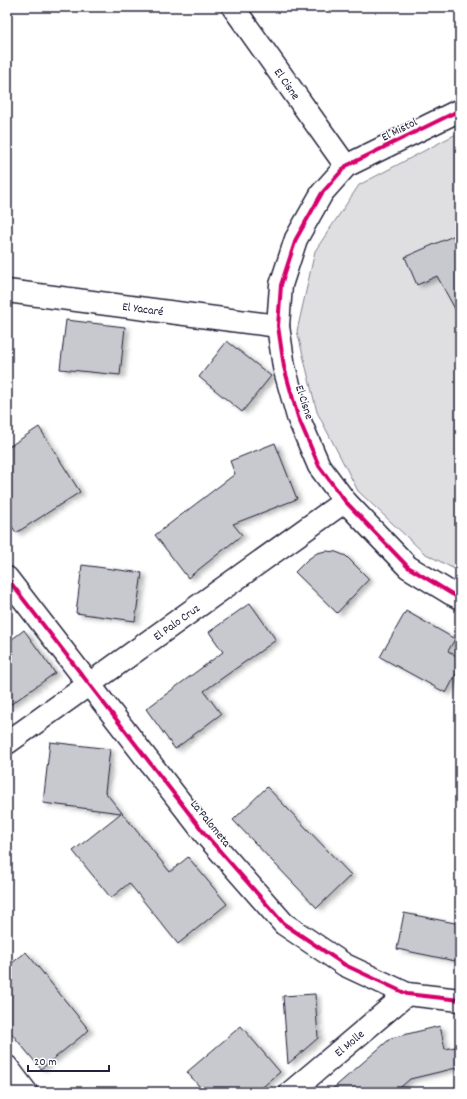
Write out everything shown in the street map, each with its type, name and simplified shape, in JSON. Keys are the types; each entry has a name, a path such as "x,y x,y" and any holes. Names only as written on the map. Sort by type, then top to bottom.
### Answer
{"street":[{"name":"El Cisne","path":"233,7 346,166 322,193 296,240 281,286 278,326 284,367 298,417 319,466 345,501 408,567 460,598"},
{"name":"El Mistol","path":"346,166 460,110"},
{"name":"El Yacaré","path":"7,291 278,326"},
{"name":"El Palo Cruz","path":"7,743 345,501"},
{"name":"La Palometa","path":"7,578 205,834 284,924 345,965 407,994 460,1000"},
{"name":"El Molle","path":"290,1092 407,994"},
{"path":"7,1067 26,1092"}],"shaded area":[{"path":"460,132 460,572 424,553 358,491 317,412 297,331 315,251 359,185"}],"building":[{"path":"460,233 460,318 437,276 417,285 405,257"},
{"path":"66,320 125,327 120,375 60,369"},
{"path":"227,341 271,376 242,412 199,377"},
{"path":"39,427 80,492 16,533 7,518 7,448"},
{"path":"275,443 297,499 233,524 242,535 188,578 155,535 235,474 230,461"},
{"path":"326,551 336,552 346,556 369,579 337,613 295,572 307,560 317,553"},
{"path":"82,565 142,573 135,621 76,613"},
{"path":"250,603 276,640 204,691 221,714 175,749 146,709 223,652 209,632"},
{"path":"406,611 455,639 448,651 460,658 460,667 446,693 380,657"},
{"path":"24,630 55,673 7,707 7,643"},
{"path":"50,742 110,749 105,792 170,872 188,857 227,904 178,944 129,883 111,898 73,851 121,813 43,803"},
{"path":"267,787 351,875 317,908 233,820"},
{"path":"404,913 460,924 460,962 397,949"},
{"path":"26,952 89,1030 41,1069 7,1028 7,967"},
{"path":"315,994 318,1038 288,1064 283,996"},
{"path":"241,1026 280,1072 257,1092 204,1092 187,1072"},
{"path":"440,1026 445,1049 460,1046 460,1067 410,1079 395,1092 329,1092 391,1038"}],"cycle path":[{"path":"460,110 346,166 322,193 296,239 281,285 278,326 284,367 298,417 319,466 345,501 408,567 460,598"},
{"path":"7,578 205,834 284,924 345,965 407,994 460,1000"}]}
